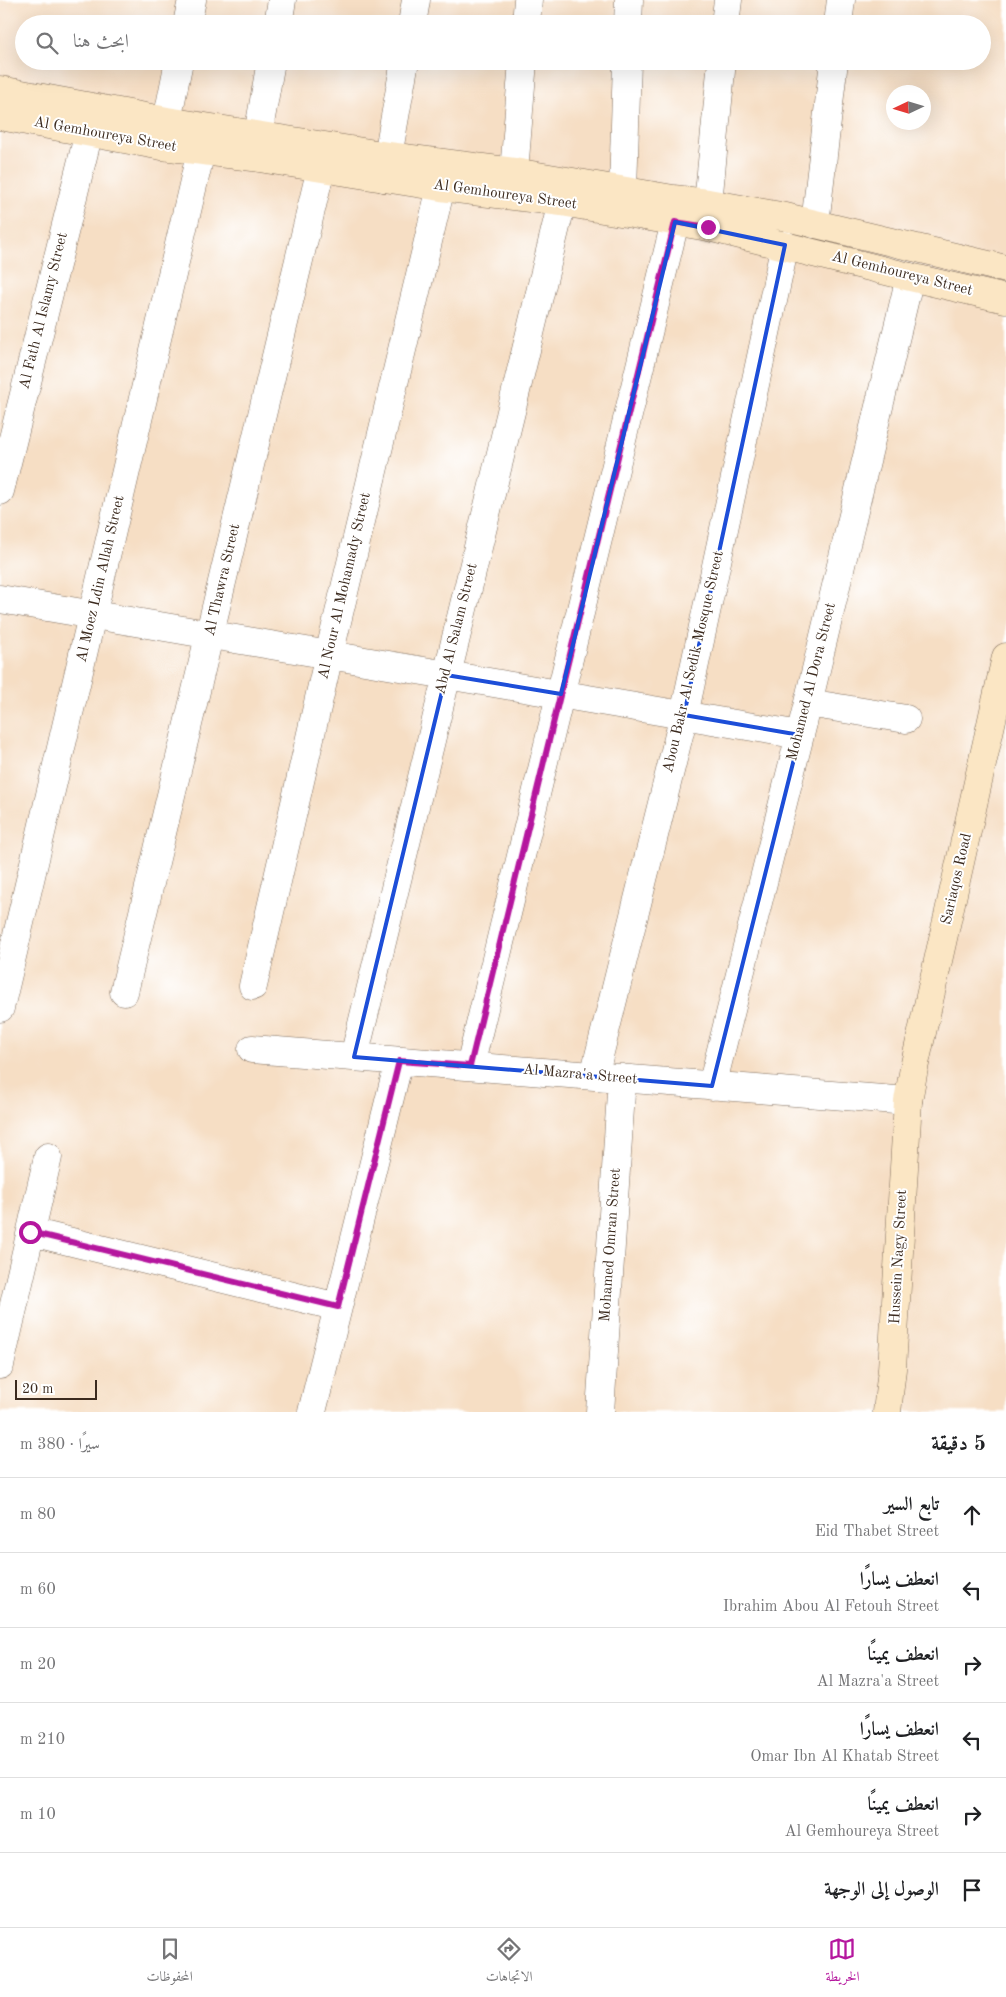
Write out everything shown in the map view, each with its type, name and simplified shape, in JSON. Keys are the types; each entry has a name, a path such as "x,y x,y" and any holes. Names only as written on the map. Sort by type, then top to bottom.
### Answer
{"main road":[{"name":"Al Gemhoureya Street","path":"0,90 167,121 258,135 386,167 441,187 562,202 675,222 786,245 910,277 1006,299"},
{"name":"Al Gemhoureya Street","path":"0,116 162,146 321,168 386,167 514,172 708,203 815,224 1006,268"},
{"name":"Sariaqos Road","path":"908,1101 1006,657"},
{"name":"Hussein Nagy Street","path":"887,1412 892,1369 908,1101"}],"street":[{"path":"189,15 192,0"},
{"path":"280,15 282,0"},
{"path":"414,15 416,0"},
{"path":"527,15 528,0"},
{"path":"628,15 629,0"},
{"path":"726,15 728,0"},
{"path":"839,15 841,0"},
{"path":"167,121 177,70"},
{"path":"258,135 269,70"},
{"path":"386,167 403,70"},
{"path":"514,172 522,70"},
{"path":"622,190 627,70"},
{"path":"708,203 721,70"},
{"path":"815,224 833,70"},
{"name":"Al Fath Al Islamy Street","path":"0,491 89,132"},
{"name":"Al Moez Ldin Allah Street","path":"0,1008 201,151"},
{"name":"Al Thawra Street","path":"124,992 321,168"},
{"name":"Al Nour Al Mohamady Street","path":"253,986 329,655 441,187"},
{"name":"Abd Al Salam Street","path":"354,1057 562,202"},
{"path":"470,1066 675,222"},
{"name":"Abou Bakr Al Sedik Mosque Street","path":"594,1076 684,715 786,245"},
{"name":"Mohamed Al Dora Street","path":"712,1086 808,703 910,277"},
{"path":"0,599 800,735"},
{"path":"808,703 906,719"},
{"name":"Al Mazra'a Street","path":"252,1049 908,1101"},
{"path":"312,1412 399,1061"},
{"name":"Mohamed Omran Street","path":"600,1412 622,1078"},
{"path":"0,1365 48,1157"},
{"path":"30,1232 338,1307"}],"highlighted area":[{"path":"675,222 785,245 684,715 800,735 712,1086 354,1057 446,675 561,694"}],"route":[{"path":"30,1232 338,1307 399,1061 470,1066 675,222 708,227"}]}
